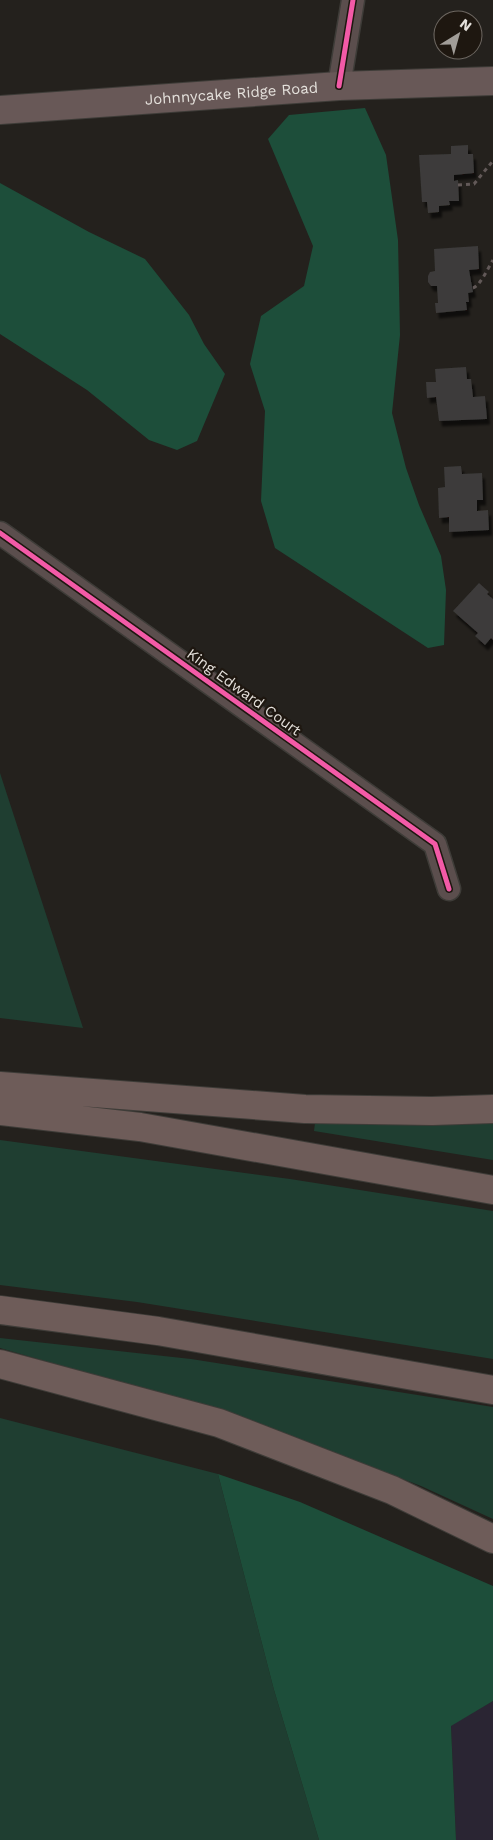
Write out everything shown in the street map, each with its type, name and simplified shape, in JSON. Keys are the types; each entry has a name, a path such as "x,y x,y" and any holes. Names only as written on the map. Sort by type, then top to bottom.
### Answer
{"highway":[{"path":"0,1086 305,1109 394,1111 493,1109"},
{"path":"0,1111 140,1127 493,1190"},
{"path":"0,1310 158,1331 493,1390"},
{"path":"0,1364 219,1423 392,1490 493,1539"}],"main road":[{"name":"Johnnycake Ridge Road","path":"0,110 339,86 493,81"}],"street":[{"path":"339,86 353,0"},
{"name":"King Edward Court","path":"0,533 435,844 449,889"}],"path":[{"path":"458,185 474,184 492,162"},
{"path":"473,288 478,286 493,260"}],"shaded area":[{"path":"493,1701 493,1840 456,1840 451,1725"}],"green space":[{"path":"365,108 386,155 398,240 400,335 392,413 406,468 419,505 441,556 446,590 444,645 428,648 275,548 261,501 265,411 250,364 261,316 304,286 313,246 268,139 289,115"},
{"path":"0,183 89,232 145,259 189,315 204,344 225,374 197,441 177,450 149,440 87,390 0,334"},
{"path":"0,773 83,1028 0,1018"},
{"path":"315,1123 456,1125 493,1123 493,1160 314,1131"},
{"path":"0,1140 290,1179 493,1211 493,1359 137,1302 0,1285"},
{"path":"0,1338 191,1359 493,1407 493,1519 421,1486 330,1451 152,1392 0,1348"},
{"path":"0,1418 218,1474 274,1690 319,1840 0,1840"},
{"path":"218,1474 300,1502 493,1586 493,1701 451,1726 456,1840 319,1840 274,1690"}],"building":[{"path":"468,145 468,154 473,154 474,173 454,175 454,181 458,180 459,201 449,201 450,205 439,206 439,212 428,213 427,202 422,202 419,155 451,154 451,146"},
{"path":"478,246 479,269 469,270 473,292 468,293 469,302 466,302 467,310 436,313 435,303 438,303 437,286 431,286 428,282 430,272 435,271 434,249"},
{"path":"466,367 467,379 471,379 473,397 485,396 487,419 439,421 436,397 427,398 426,382 436,382 435,369"},
{"path":"461,466 462,474 482,473 483,500 477,500 477,511 488,510 489,530 449,532 449,517 439,518 438,488 445,487 444,467"},
{"path":"479,583 489,592 487,594 493,599 493,640 491,638 485,645 475,636 478,633 453,611"}],"cycle path":[{"path":"339,86 353,0"},
{"path":"0,533 435,844 449,889"}]}
